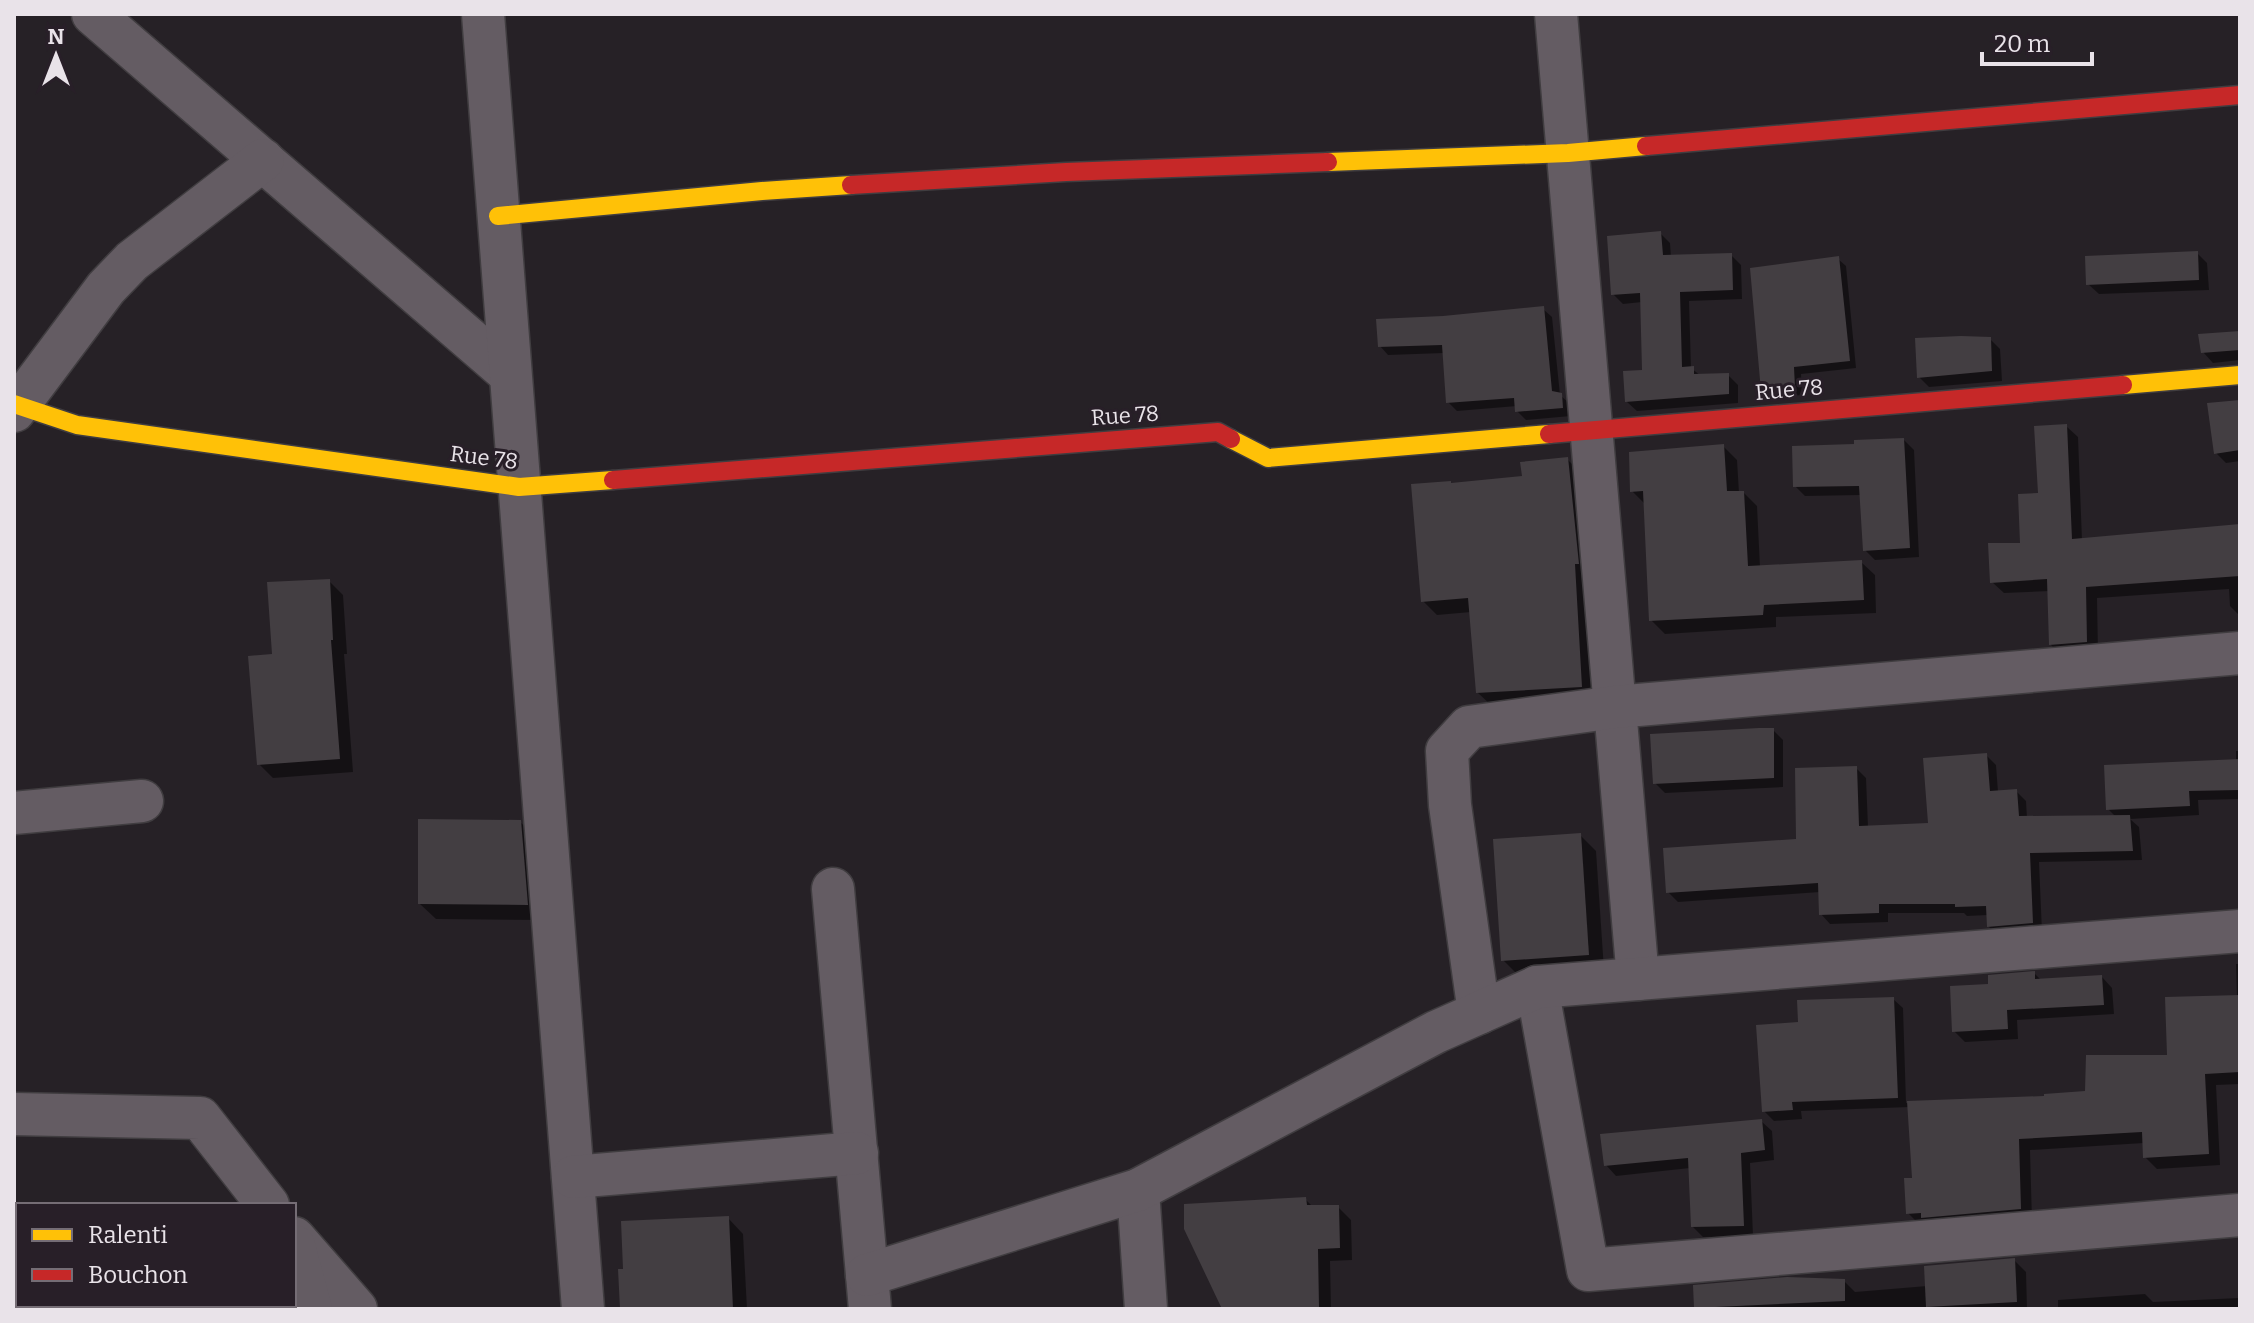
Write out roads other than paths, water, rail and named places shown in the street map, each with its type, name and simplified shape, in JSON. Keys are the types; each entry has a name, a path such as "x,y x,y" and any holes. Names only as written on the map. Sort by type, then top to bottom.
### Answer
{"street":[{"path":"93,14 510,374"},
{"path":"483,14 583,1309"},
{"path":"1556,14 1638,979"},
{"path":"498,216 762,191 1066,172 1568,153 2240,95"},
{"path":"16,407 106,288 132,261 263,160"},
{"name":"Rue 78","path":"16,407 77,425 519,487 1218,432 1268,458 2240,375"},
{"path":"1479,1013 1450,805 1447,751 1469,727 1615,707 2240,653"},
{"path":"14,813 142,801"},
{"path":"833,889 869,1292 1138,1190 1436,1032 1537,987 2240,931"},
{"path":"1537,987 1588,1270 2240,1215"},
{"path":"14,1114 200,1118 266,1203"},
{"path":"573,1177 857,1153"},
{"path":"1138,1190 1146,1309"},
{"path":"296,1240 356,1309"},
{"path":"296,1253 311,1309"}]}
